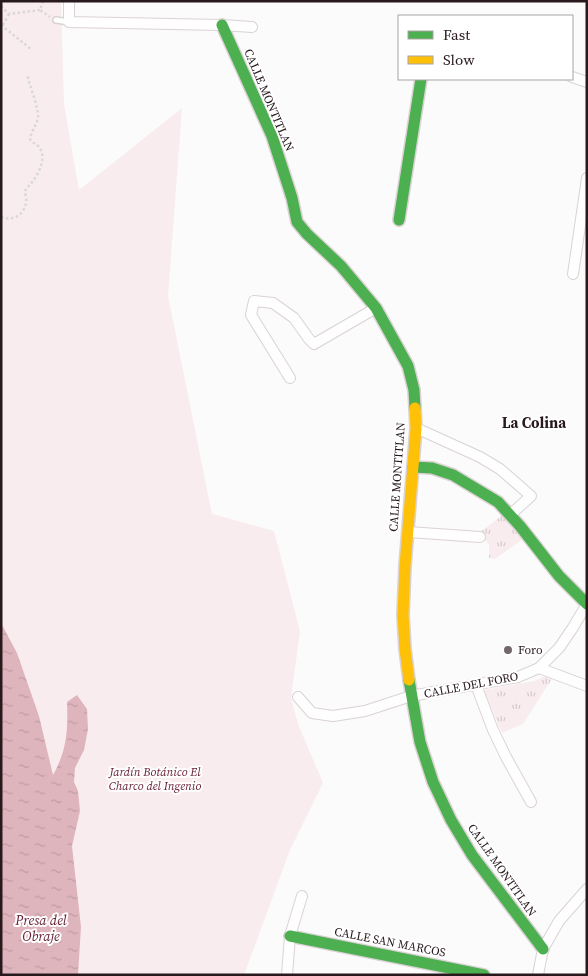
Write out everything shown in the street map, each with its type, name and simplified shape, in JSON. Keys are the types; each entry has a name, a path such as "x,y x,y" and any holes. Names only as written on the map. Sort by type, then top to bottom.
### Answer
{"street":[{"path":"69,1 69,22 252,27"},
{"name":"CALLE MONTITLAN","path":"222,25 272,136 292,198 297,222 341,266 376,308 408,366 414,390 416,428 403,615 411,696 422,750 433,782 451,820 472,855 543,949"},
{"path":"573,77 587,82"},
{"path":"399,220 421,80"},
{"path":"573,274 587,178"},
{"path":"290,378 250,315 254,301 273,303 294,318 314,344 376,308"},
{"path":"416,428 494,464 531,496 510,515"},
{"path":"413,467 432,468 453,475 498,502 559,576 587,604"},
{"path":"408,532 480,536"},
{"name":"CALLE DEL FORO","path":"298,697 312,713 333,716 366,711 411,696 518,677 538,668 559,648 587,604"},
{"path":"538,668 587,686"},
{"path":"476,685 506,758 532,802"},
{"path":"538,975 543,949 558,921 587,889"},
{"path":"287,975 290,936 302,896"},
{"name":"CALLE SAN MARCOS","path":"290,936 484,975"}],"lane":[{"path":"56,20 69,22"}],"path":[{"path":"40,10 43,1"},
{"path":"1,6 10,14"},
{"path":"32,50 2,25 10,14 40,10 56,20"},
{"path":"1,217 12,219 18,217 26,203 24,190 33,181 40,169 42,160 38,145 30,139 37,121 38,111 27,74"}],"green space":[{"name":"Jardín Botánico El Charco del Ingenio","path":"1,1 61,1 64,104 79,190 182,108 168,296 212,514 274,531 300,631 291,698 298,724 323,783 290,850 244,975 1,975"},
{"path":"504,514 523,539 495,559 489,558 489,544 485,540 475,541 479,533"},
{"path":"547,675 553,677 523,724 502,733 484,690 534,681"}],"water":[{"name":"Presa del Obraje","path":"1,623 17,653 39,716 53,775 58,766 66,740 67,702 77,695 87,709 88,729 84,750 75,768 74,782 78,791 80,811 72,846 81,927 78,975 1,975"}],"traffic: fast":[{"path":"222,25 272,136 292,198 297,222 341,266 376,308 408,366 414,390 415,408"},
{"path":"399,220 421,80"},
{"path":"413,467 432,468 453,475 498,502 520,526 559,576 587,604"},
{"path":"409,680 420,742 433,782 451,820 472,855 543,949"},
{"path":"290,936 484,975"}],"traffic: slow":[{"path":"409,680 403,615 416,428 415,408"}],"place":[{"name":"Foro","path":"508,650"}],"district":[{"name":"La Colina","path":"534,423"}]}
